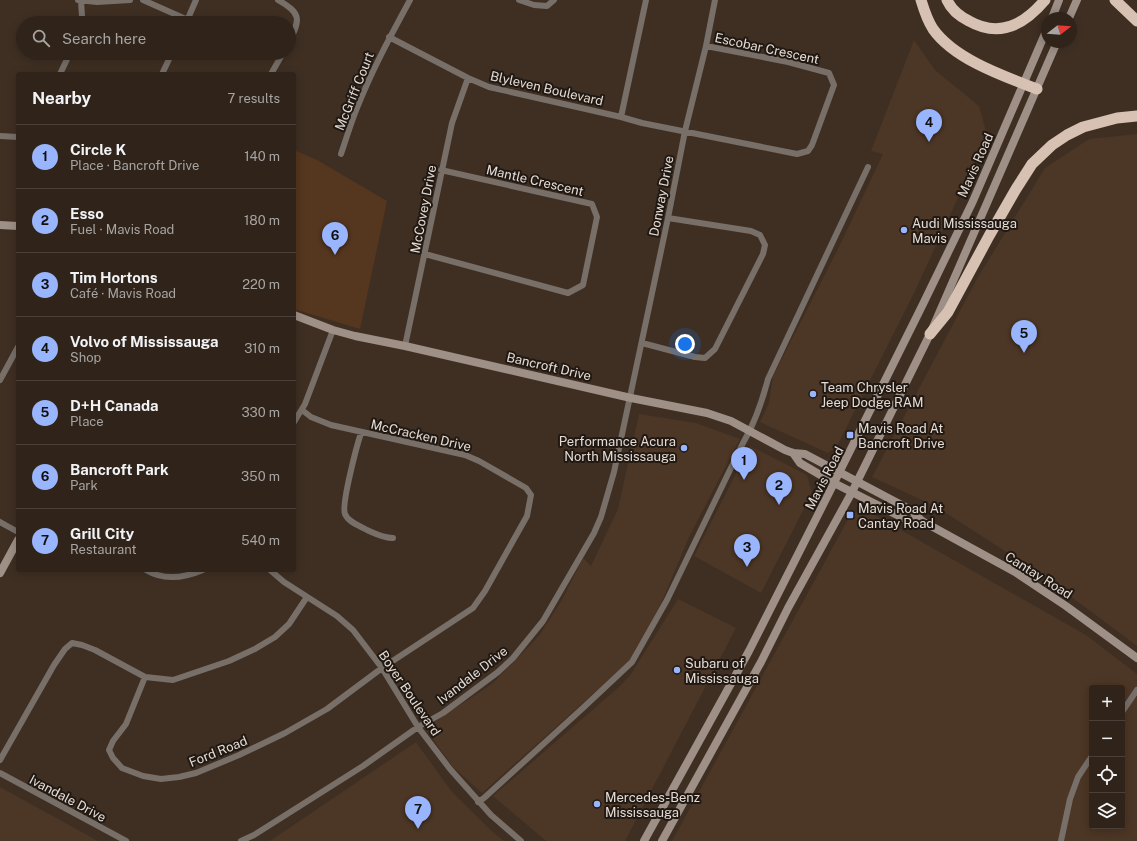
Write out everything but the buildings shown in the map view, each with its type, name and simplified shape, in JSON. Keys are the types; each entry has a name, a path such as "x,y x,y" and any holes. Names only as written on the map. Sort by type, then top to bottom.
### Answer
{"highway":[{"path":"921,0 924,13 933,29 953,48 972,60 1037,89"},
{"path":"947,0 950,7 963,18 977,26 990,29 1016,25 1026,20 1045,0"},
{"path":"1114,0 1137,21"},
{"path":"930,334 948,312 993,229 1032,164 1052,145 1083,128 1117,118 1137,116"}],"main road":[{"path":"1054,12 1059,0"},
{"path":"1072,12 1077,0"},
{"name":"Mavis Road","path":"644,841 749,651 840,472 972,202 1041,43"},
{"name":"Mavis Road","path":"662,841 761,662 788,608 858,481 930,334 1054,48"},
{"path":"0,225 16,226"},
{"name":"Bancroft Drive","path":"296,317 333,330 631,398 706,413 731,420 793,453 805,454 858,481"},
{"name":"Bancroft Drive","path":"793,453 800,462 852,492"},
{"name":"Cantay Road","path":"858,481 911,510 922,521 1015,572 1066,606 1137,658"},
{"name":"Cantay Road","path":"852,492 907,520 922,521"},
{"path":"0,573 16,544"}],"street":[{"path":"82,16 79,0 97,2 130,0"},
{"path":"142,0 176,16"},
{"path":"189,16 196,0"},
{"path":"278,0 289,6 296,16"},
{"name":"McGriff Court","path":"341,154 356,109 370,77 389,37 410,0"},
{"path":"519,0 534,5 547,6 554,0"},
{"path":"621,117 646,0"},
{"name":"Donway Drive","path":"631,398 685,131 706,46 715,0"},
{"path":"296,16 298,21 296,28"},
{"name":"Blyleven Boulevard","path":"389,37 468,78 489,87 642,123 685,131"},
{"name":"Escobar Crescent","path":"685,131 797,154 808,151 812,145 834,85 829,73 788,62 706,46"},
{"path":"61,72 67,60"},
{"path":"163,72 169,60"},
{"path":"272,72 279,60"},
{"name":"McCovey Drive","path":"405,346 452,122 468,78"},
{"path":"0,136 16,137"},
{"path":"478,802 632,662 667,600 750,431 762,402 768,379 868,167"},
{"name":"Mantle Crescent","path":"425,254 568,293 583,285 597,217 592,204 441,170"},
{"path":"642,342 696,357 705,358 715,349 763,254 765,245 760,235 751,231 668,218"},
{"path":"296,419 302,410 333,330"},
{"path":"0,380 16,351"},
{"name":"Ivandale Drive","path":"241,841 254,835 363,766 418,727 443,713 498,672 513,658 542,621 590,540 601,517 614,472 631,398"},
{"name":"McCracken Drive","path":"302,410 330,425 465,455 479,461 526,488 531,495 527,516 485,591 473,608 382,668"},
{"path":"361,433 344,507 345,514 350,521 377,535 386,538 393,538"},
{"path":"0,522 16,531"},
{"path":"150,572 155,575 173,577 191,575 198,572"},
{"name":"Boyer Boulevard","path":"272,572 284,582 337,616 354,630 382,668 418,727 450,769 478,802 521,841"},
{"path":"0,760 54,665 65,649 72,643 94,650 145,676 173,680 229,661 255,649 275,637 289,624 307,597"},
{"name":"Ford Road","path":"145,676 126,724 113,741 109,750 113,758 122,768 143,776 161,778 179,777 196,773 286,733 327,709 382,668"},
{"path":"1125,708 1137,690"},
{"path":"1061,841 1072,792 1078,776 1091,757"},
{"name":"Ivandale Drive","path":"0,773 126,841"}],"shaded area":[{"path":"914,40 935,70 979,106 987,135 915,291 837,446 828,453 760,422 769,403 773,376 837,251 883,154 871,151"},
{"path":"1137,134 1137,646 1042,575 935,506 872,477 978,277 1045,168 1089,139"},
{"path":"296,151 317,160 387,201 360,329 296,310"},
{"path":"639,414 696,423 740,439 689,537 661,604 631,660 482,793 453,767 425,728 492,684 539,636 562,600 583,558 591,566 618,509"},
{"path":"750,446 807,475 812,493 761,593 694,556"},
{"path":"864,509 1086,635 1137,674 1137,841 672,841 851,514"},
{"path":"678,599 736,628 625,841 546,841 493,796 619,687 631,674"},
{"path":"416,742 452,792 504,841 270,841"},
{"path":"0,787 98,841 0,841"}],"place":[{"name":"Volvo of Mississauga","path":"929,142"},
{"name":"Audi Mississauga Mavis","path":"904,230"},
{"name":"Bancroft Park","path":"335,255"},
{"name":"D+H Canada","path":"1024,353"},
{"name":"Team Chrysler Jeep Dodge RAM","path":"813,394"},
{"name":"Mavis Road At Bancroft Drive","path":"850,435"},
{"name":"Performance Acura North Mississauga","path":"684,448"},
{"name":"Circle K","path":"744,480"},
{"name":"Esso","path":"779,505"},
{"name":"Mavis Road At Cantay Road","path":"850,515"},
{"name":"Tim Hortons","path":"747,567"},
{"name":"Subaru of Mississauga","path":"677,670"},
{"name":"Mercedes-Benz Mississauga","path":"597,804"},
{"name":"Grill City","path":"418,829"}]}
